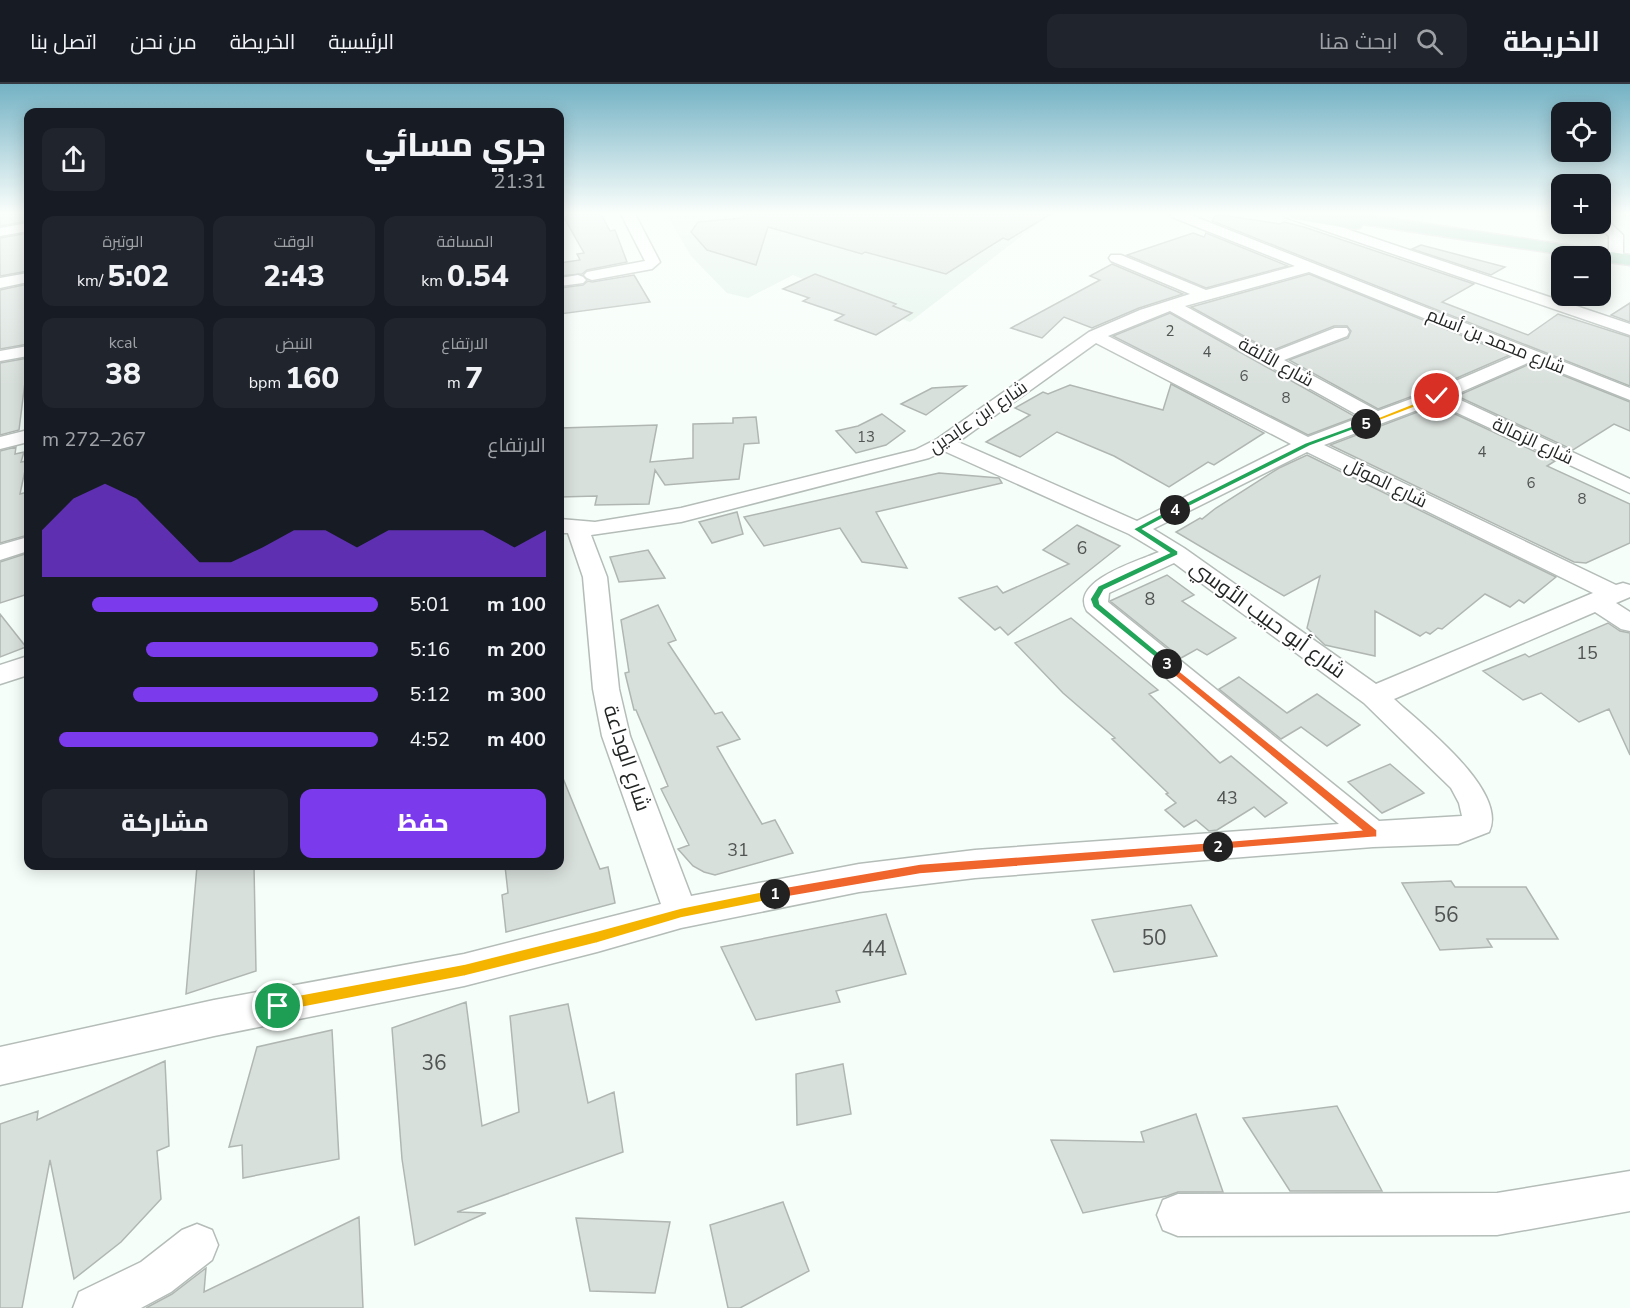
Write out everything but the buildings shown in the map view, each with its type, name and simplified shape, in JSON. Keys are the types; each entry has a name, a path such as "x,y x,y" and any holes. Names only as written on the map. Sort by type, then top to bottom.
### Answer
{"street":[{"path":"564,281 621,271"},
{"path":"1147,271 1207,296"},
{"name":"شارع ابن عابدين","path":"569,528 613,527 681,515 911,458 944,443 1095,336 1122,323 1173,306 1295,271"},
{"name":"شارع محمد بن أسلم","path":"1319,271 1630,394"},
{"path":"1458,271 1630,330"},
{"path":"0,283 24,279"},
{"name":"شارع الألفة","path":"1173,306 1378,419"},
{"path":"1270,359 1341,332"},
{"name":"شارع الموئل","path":"1095,336 1613,595 1630,623"},
{"path":"0,356 24,352"},
{"path":"1137,529 1307,444 1437,396 1531,355"},
{"name":"شارع الزمالة","path":"1437,396 1630,487"},
{"path":"0,443 24,437"},
{"name":"شارع أبو حبيب الأوسي","path":"944,443 1137,529 1176,553 1374,696 1461,780 1474,802 1478,823 1458,831 1373,834"},
{"name":"شارع الوداعة","path":"569,528 592,568 599,600 606,689 616,736 681,913"},
{"path":"0,553 24,545"},
{"path":"1176,553 1101,588 1096,594 1096,605 1373,834"},
{"path":"1374,696 1613,595"},
{"path":"0,675 24,666"},
{"path":"0,1066 214,1018 465,970 681,913 859,878 920,869 1373,834"},
{"path":"1178,1215 1497,1214 1630,1191"},
{"path":"95,1308 156,1277 197,1245"}],"shaded area":[{"path":"706,271 976,271 910,322 793,275 748,298 727,293"}],"route":[{"path":"278,1006 465,970 681,913 859,878 975,864 1373,834 1115,622 1096,605 1095,599 1101,588 1176,553 1137,529 1307,444 1437,396"}]}
